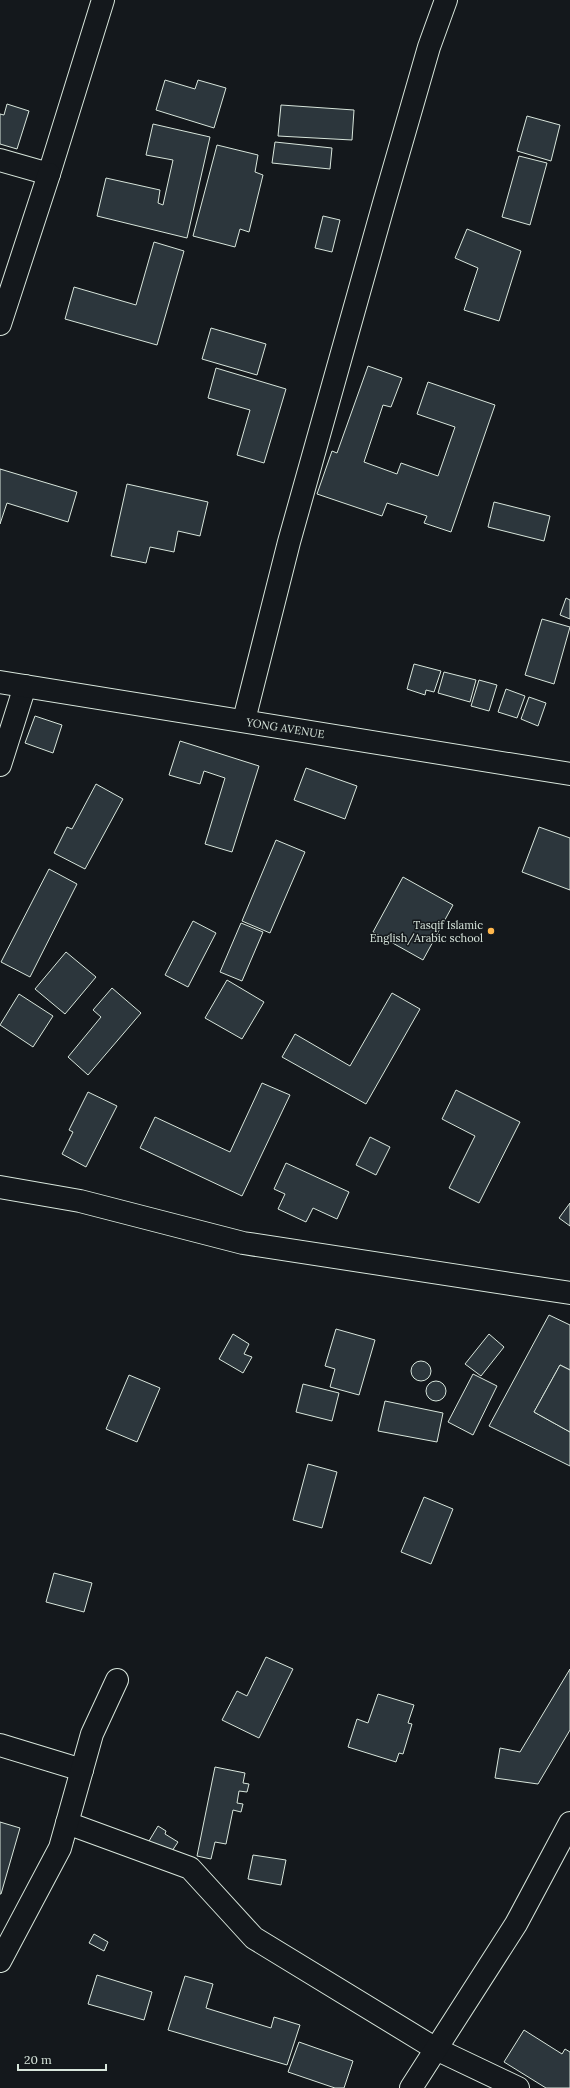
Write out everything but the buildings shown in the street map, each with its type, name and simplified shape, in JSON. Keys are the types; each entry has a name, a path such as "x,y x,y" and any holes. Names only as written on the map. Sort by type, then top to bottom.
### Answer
{"street":[{"path":"0,324 49,174 103,0"},
{"path":"244,720 289,542 384,203 429,47 446,0"},
{"path":"0,160 49,174"},
{"name":"YONG AVENUE","path":"0,682 244,720 570,774"},
{"path":"0,765 25,686"},
{"path":"0,1187 80,1201 243,1243 570,1293"},
{"path":"0,1961 60,1848 92,1734 117,1680"},
{"path":"0,1745 82,1770"},
{"path":"67,1823 190,1868 254,1938 436,2049 518,2088"},
{"path":"411,2088 516,1924 570,1824"}],"place":[{"name":"Tasqif Islamic English/Arabic school","path":"491,931"}]}
